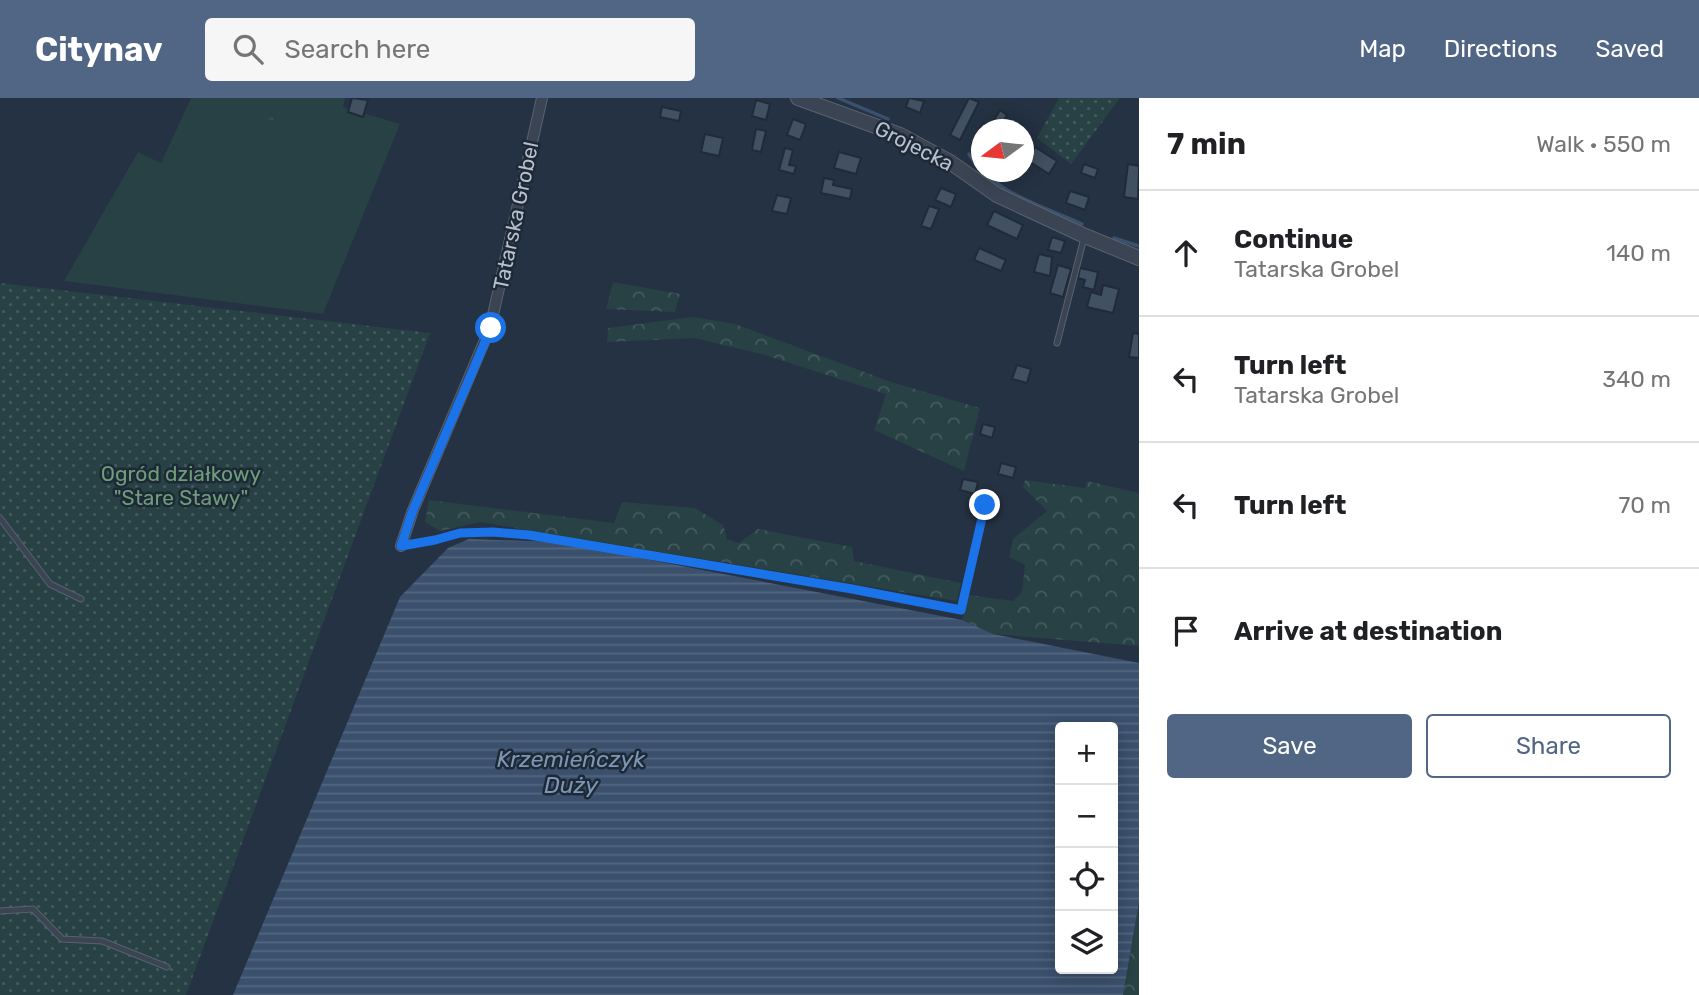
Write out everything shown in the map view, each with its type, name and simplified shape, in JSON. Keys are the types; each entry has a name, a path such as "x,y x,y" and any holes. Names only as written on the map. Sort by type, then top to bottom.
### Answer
{"street":[{"name":"Tatarska Grobel","path":"401,546 413,510 491,328 542,98"},
{"name":"Grojecka","path":"798,98 900,135 950,162 997,195 1139,258"}],"lane":[{"path":"1057,343 1085,236"},
{"name":"Tatarska Grobel","path":"401,546 460,533 529,535 961,610 985,505"},
{"path":"0,518 50,584 81,599"},
{"path":"0,911 33,909 62,939 102,941 167,967"}],"green space":[{"path":"191,98 345,98 343,107 400,124 323,314 64,281 138,152 161,163"},
{"path":"262,98 280,98 273,120 258,117"},
{"path":"1059,98 1120,98 1071,164 1037,138"},
{"path":"613,282 680,294 675,312 606,309"},
{"name":"Ogród działkowy \"Stare Stawy\"","path":"0,283 430,333 186,995 0,995"},
{"path":"693,317 735,324 891,382 980,408 964,471 874,430 886,394 761,354 694,338 607,342 608,328"},
{"path":"1025,480 1085,488 1087,481 1139,493 1139,646 993,634 962,620 969,595 1013,601 1022,592 1025,565 1009,557 1013,539 1047,511 1023,487"},
{"path":"429,500 614,523 622,502 695,508 723,525 727,539 739,543 758,529 852,547 854,561 961,583 957,601 480,522 440,531 425,522"},
{"path":"1139,902 1139,995 1123,995"}],"water":[{"name":"Krzemieńczyk Duży","path":"469,539 557,542 962,620 993,634 1139,663 1139,902 1123,995 233,995 400,597 448,548"}],"building":[{"path":"352,98 368,100 363,117 348,112"},
{"path":"909,98 924,101 920,113 906,107"},
{"path":"969,98 979,102 960,140 950,135"},
{"path":"756,100 770,104 766,120 752,116"},
{"path":"662,107 681,111 679,121 660,117"},
{"path":"1000,110 1007,115 1005,119 995,119"},
{"path":"793,119 806,124 800,140 787,135"},
{"path":"756,129 766,131 761,152 752,150"},
{"path":"705,134 723,138 719,156 701,152"},
{"path":"785,148 793,150 789,165 796,166 794,174 779,170"},
{"path":"1034,149 1057,161 1049,174 1034,164"},
{"path":"839,152 861,158 856,174 834,168"},
{"path":"1084,164 1098,169 1095,178 1081,173"},
{"path":"1128,164 1139,166 1138,199 1124,197"},
{"path":"824,178 834,180 833,185 852,189 850,199 821,193"},
{"path":"941,188 956,194 951,207 935,200"},
{"path":"1070,191 1089,197 1085,210 1066,203"},
{"path":"777,195 791,198 787,214 772,211"},
{"path":"929,206 939,209 931,229 921,226"},
{"path":"994,211 1023,225 1017,239 987,225"},
{"path":"1052,237 1065,241 1061,253 1048,250"},
{"path":"979,248 1006,260 1001,271 974,260"},
{"path":"1039,254 1052,257 1050,276 1034,272"},
{"path":"1058,265 1071,269 1063,297 1050,293"},
{"path":"1080,268 1098,272 1094,290 1083,287 1085,280 1078,278"},
{"path":"1103,285 1119,289 1113,313 1087,307 1091,292 1101,295"},
{"path":"1133,333 1139,334 1139,358 1129,357"},
{"path":"1017,365 1031,369 1027,383 1012,379"},
{"path":"983,424 995,427 992,438 980,434"},
{"path":"1001,463 1016,467 1013,478 998,474"},
{"path":"963,479 978,482 975,494 960,490"}],"waterway":[{"path":"838,98 888,119"},
{"path":"969,154 991,179 1005,189 1082,224"},
{"path":"1114,238 1139,246"}],"route":[{"path":"491,328 413,510 401,546 460,533 529,535 961,610 985,505"}]}
